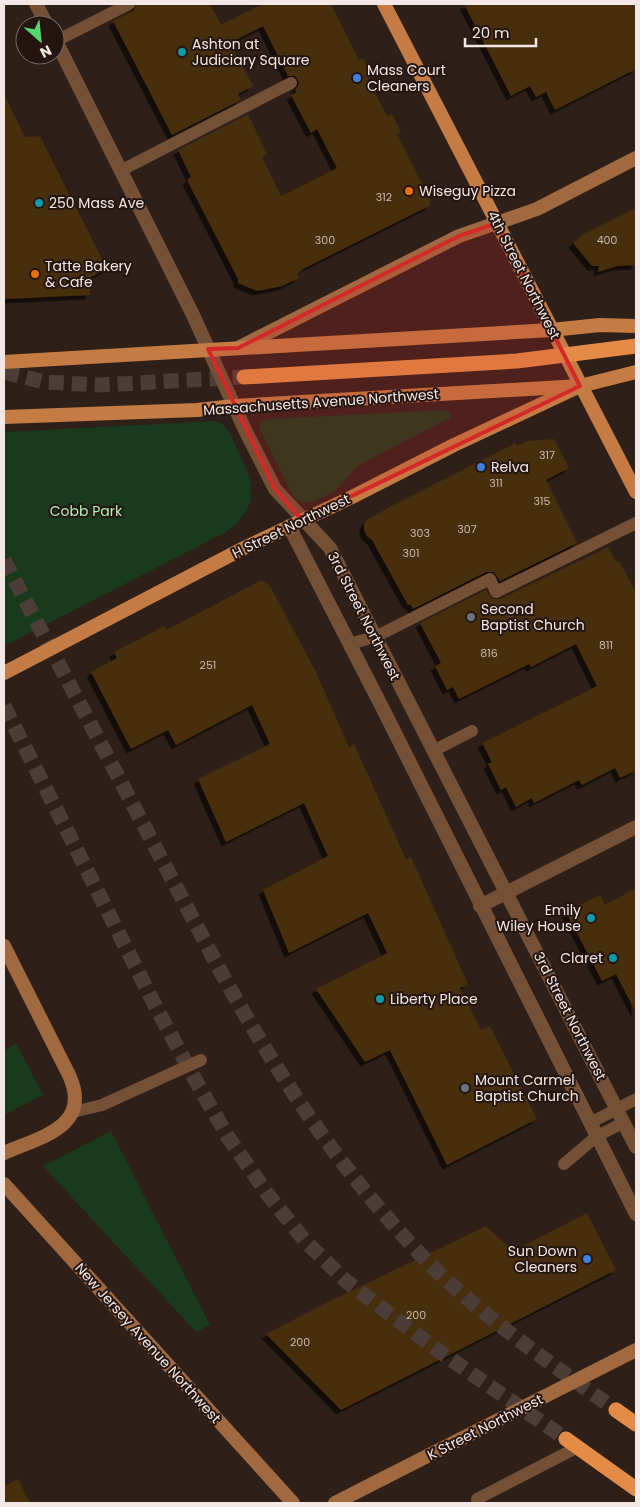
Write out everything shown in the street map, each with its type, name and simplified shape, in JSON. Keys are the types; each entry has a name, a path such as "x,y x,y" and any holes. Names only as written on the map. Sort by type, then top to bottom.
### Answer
{"highway":[{"path":"244,377 517,361 636,346"},
{"path":"616,1410 636,1424"},
{"path":"572,1443 636,1489"}],"main road":[{"name":"4th Street Northwest","path":"384,4 636,492"},
{"path":"238,348 460,236 537,209 636,158"},
{"path":"4,362 552,330 600,325 636,326"},
{"name":"Massachusetts Avenue Northwest","path":"4,417 197,410 234,406 580,386 636,372"},
{"name":"H Street Northwest","path":"4,672 244,548 330,508 454,445 580,386"},
{"path":"4,946 73,1083 75,1098 74,1112 65,1124 4,1153"},
{"name":"New Jersey Avenue Northwest","path":"4,1184 293,1503"},
{"name":"K Street Northwest","path":"335,1503 636,1350"}],"street":[{"name":"3rd Street Northwest","path":"65,58 193,316 275,489 330,548 636,1147"},
{"name":"3rd Street Northwest","path":"289,526 636,1214"},
{"path":"480,906 636,827"}],"lane":[{"path":"65,36 129,4"},
{"path":"120,171 291,83"},
{"path":"349,644 375,637 490,579 496,592 636,523"},
{"path":"433,751 472,731"},
{"path":"74,1112 102,1105 201,1060"},
{"path":"590,1123 636,1099"},
{"path":"564,1164 596,1136 624,1123"},
{"path":"477,1499 572,1443"}],"highlighted area":[{"path":"497,223 580,386 302,520 275,489 208,349 238,348 459,236"}],"green space":[{"path":"445,410 451,413 450,418 359,465 335,491 312,502 303,503 295,499 292,494 259,428 261,422 268,419"},
{"name":"Cobb Park","path":"215,421 223,425 228,431 247,471 250,482 250,502 238,522 226,532 4,646 4,432"},
{"path":"16,1043 43,1095 4,1115 4,1051"},
{"path":"111,1131 210,1325 196,1332 43,1166"}],"building":[{"path":"137,4 210,4 221,25 263,4 331,4 359,60 363,58 372,76 368,79 387,116 392,114 401,132 397,134 431,205 303,269 297,274 299,278 282,286 257,291 238,283 238,279 187,180 191,177 178,150 248,114 267,154 262,157 281,196 337,168 317,129 311,133 291,95 297,92 295,90 299,84 298,80 295,76 288,76 263,26 230,43 253,86 238,94 241,100 172,135 113,21 133,11"},
{"path":"464,4 636,4 636,69 555,110 546,92 536,97 530,86 511,96"},
{"name":"250 Mass Ave","path":"4,94 25,137 40,136 107,269 91,277 90,295 4,299"},
{"path":"636,208 636,265 617,266 598,272 599,266 592,266 573,243 582,235"},
{"path":"554,439 569,468 546,480 577,543 500,581 494,572 486,572 413,609 410,604 408,605 372,540 364,530 364,524 368,519 516,443 517,446 526,441"},
{"path":"608,547 616,562 619,561 636,592 636,770 620,778 615,768 582,785 579,780 534,803 532,798 516,807 506,787 501,790 488,764 492,762 482,743 597,686 576,644 531,667 529,664 459,699 453,687 447,690 435,666 441,663 420,623 486,590 492,599 500,599"},
{"path":"260,581 266,582 270,586 316,672 349,747 354,744 406,859 411,857 468,984 460,988 481,1030 490,1026 537,1119 447,1165 390,1050 365,1062 316,989 387,953 368,913 289,953 263,890 328,856 304,803 226,842 198,779 270,744 252,705 176,745 168,730 131,749 91,672 117,658 114,652 164,626 166,630"},
{"path":"636,888 636,1013 616,974 602,981 566,912 600,895 605,905"},
{"path":"587,1213 616,1270 341,1410 266,1334 486,1226 513,1251"},
{"path":"18,1479 30,1503 4,1503 4,1486"}],"tunnel":[{"path":"4,372 44,382 99,385 244,377"},
{"path":"4,560 222,974 277,1068 318,1129 385,1215 442,1276 505,1329 616,1410"},
{"path":"4,706 158,1011 193,1076 228,1137 266,1192 305,1241 346,1281 436,1349 566,1439"}],"place":[{"name":"Ashton at Judiciary Square","path":"182,52"},
{"name":"Mass Court Cleaners","path":"357,78"},
{"name":"Wiseguy Pizza","path":"409,191"},
{"name":"250 Mass Ave","path":"39,203"},
{"name":"Tatte Bakery & Cafe","path":"35,274"},
{"name":"Relva","path":"481,467"},
{"name":"Second Baptist Church","path":"471,617"},
{"name":"Emily Wiley House","path":"591,918"},
{"name":"Claret","path":"613,958"},
{"name":"Liberty Place","path":"380,999"},
{"name":"Mount Carmel Baptist Church","path":"465,1088"},
{"name":"Sun Down Cleaners","path":"587,1259"}]}
